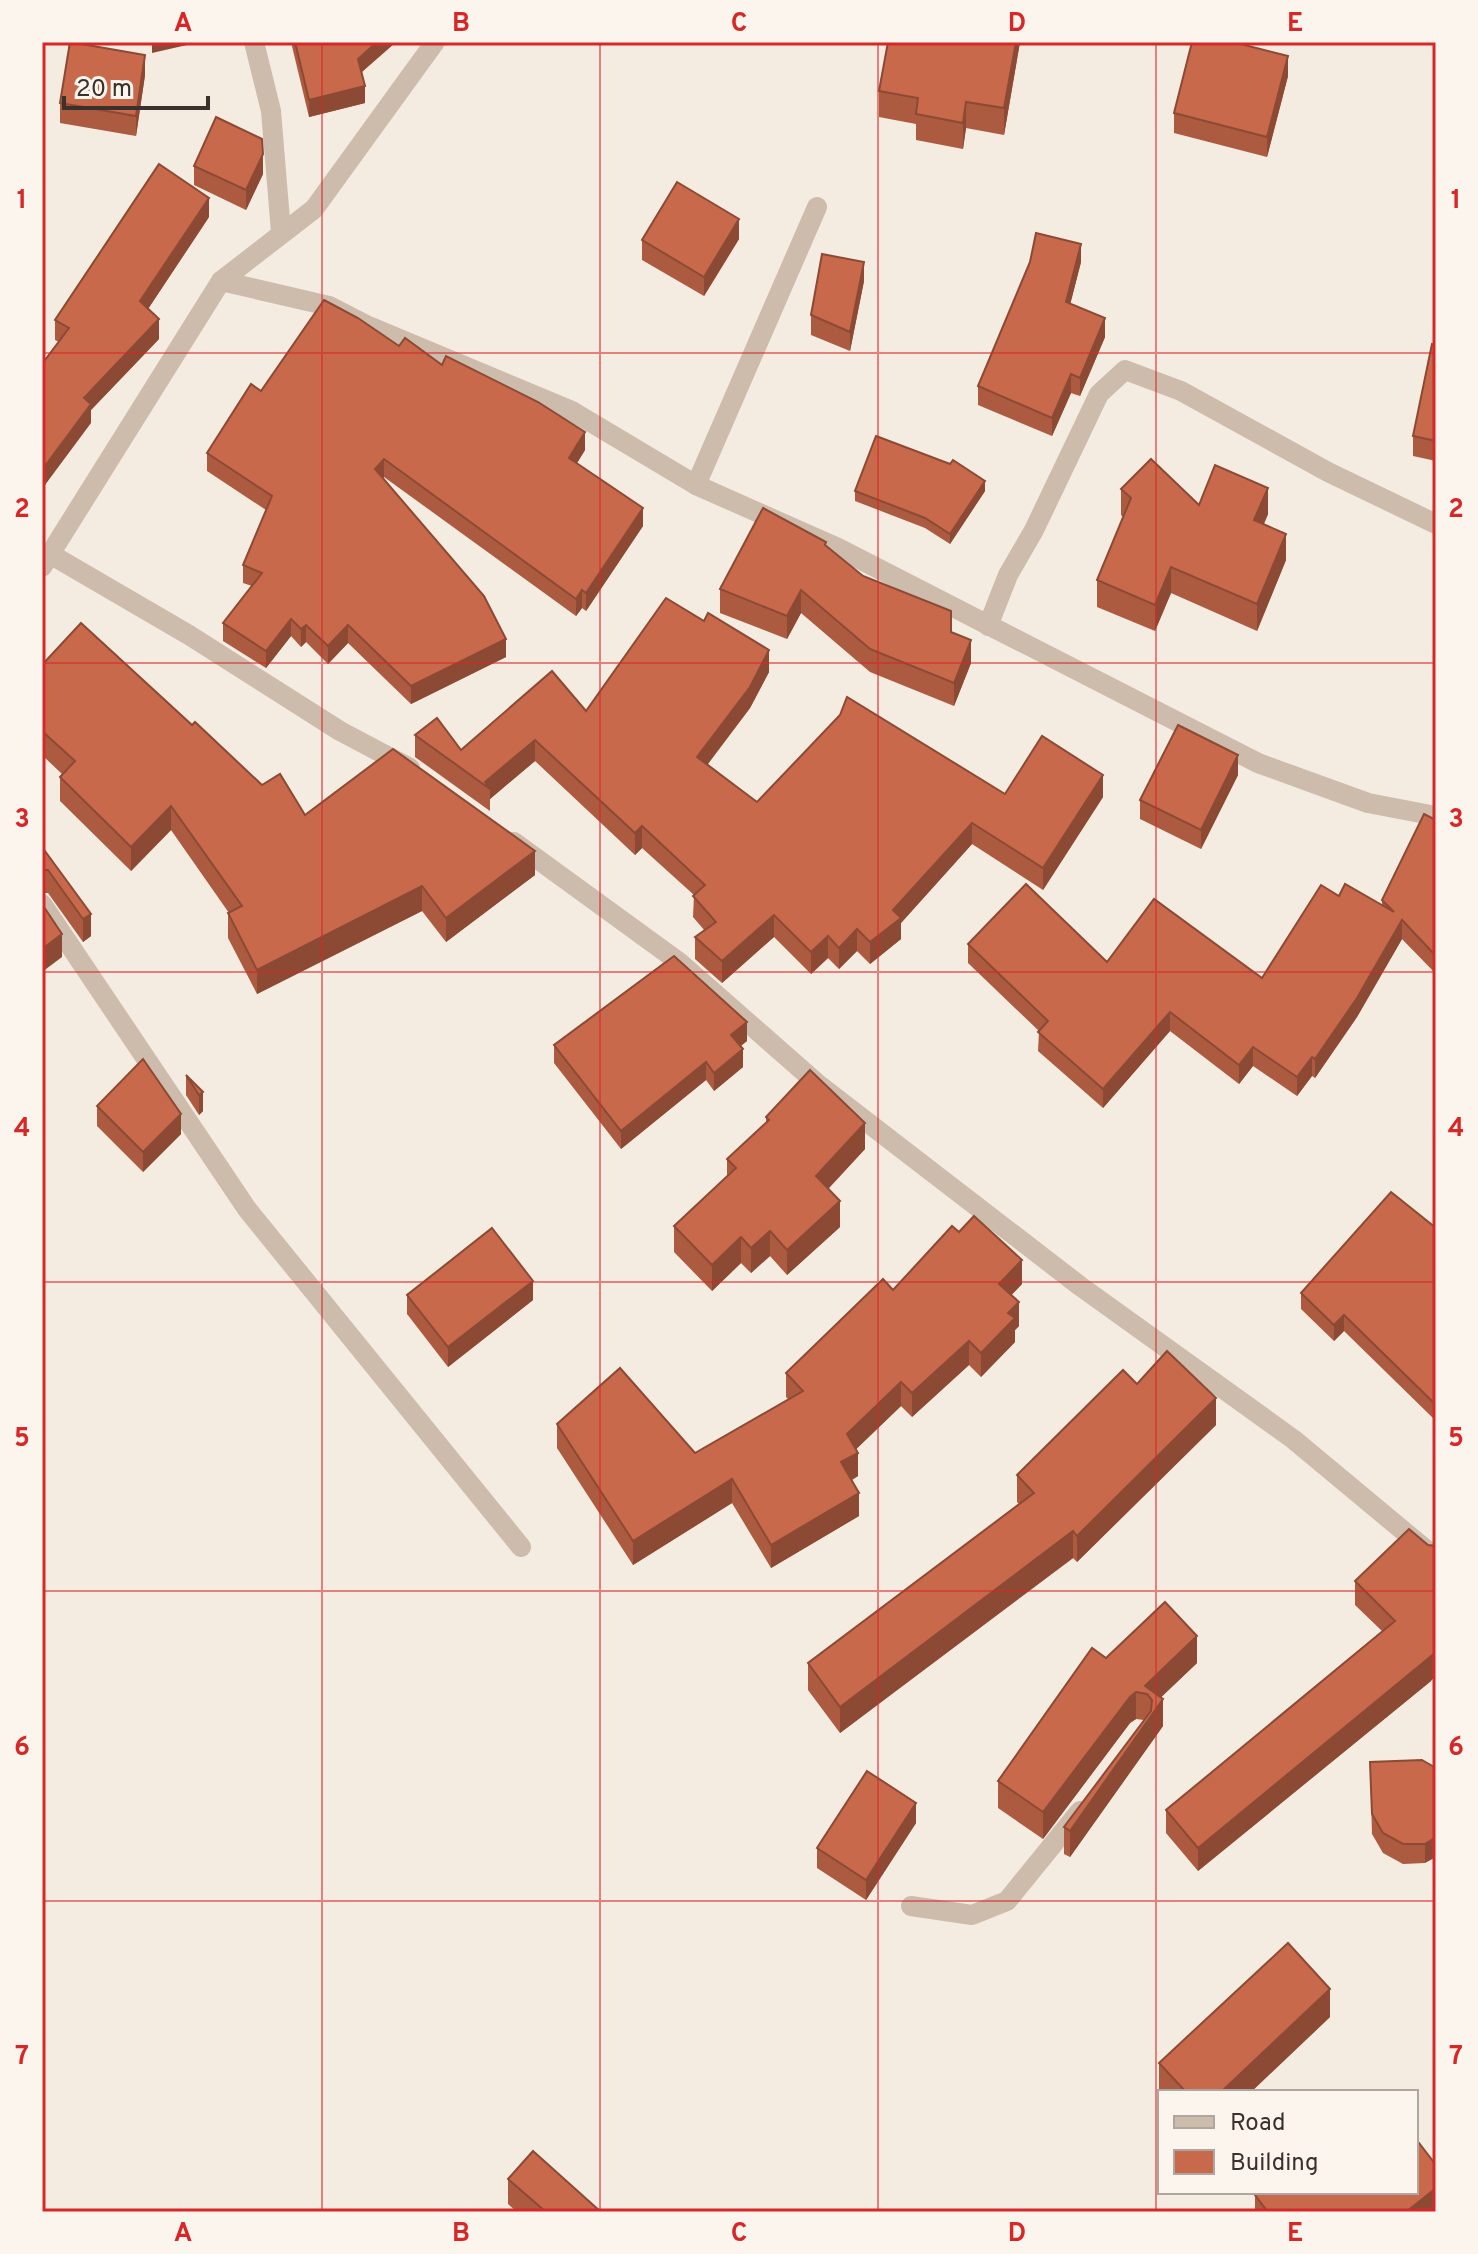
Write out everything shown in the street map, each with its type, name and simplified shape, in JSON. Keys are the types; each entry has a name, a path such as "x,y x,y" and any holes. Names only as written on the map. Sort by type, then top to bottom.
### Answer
{"street":[{"path":"254,42 271,111 281,232"},
{"path":"430,781 390,755 340,731 189,635 46,560 221,281 314,209 435,42"},
{"path":"696,485 817,207"},
{"path":"221,281 329,306 366,325 572,411 696,485 838,548 1258,763 1368,803 1436,816"},
{"path":"988,626 1008,575 1034,530 1099,394 1125,370 1181,391 1328,472 1436,524"},
{"path":"492,826 679,962 819,1085 1080,1286 1293,1439 1436,1558"},
{"path":"42,904 247,1209 521,1547"},
{"path":"911,1906 972,1915 1007,1901 1036,1870 1093,1794"}],"building":[{"path":"70,42 145,55 136,116 60,103"},
{"path":"295,42 377,42 358,59 365,86 309,100"},
{"path":"888,42 1016,42 1004,108 966,102 963,123 916,114 918,98 879,91"},
{"path":"1192,42 1233,42 1288,56 1267,137 1174,113"},
{"path":"216,117 262,139 263,154 246,190 194,166"},
{"path":"159,164 209,198 140,301 159,319 84,398 91,404 42,470 42,364 69,328 55,320"},
{"path":"677,182 739,219 704,277 642,240"},
{"path":"1036,233 1081,244 1066,302 1105,318 1080,378 1071,374 1052,418 978,386 1030,262"},
{"path":"822,254 864,262 850,332 811,315"},
{"path":"324,300 358,318 399,346 405,338 442,365 446,356 538,402 585,432 569,458 643,508 586,593 582,590 576,599 384,459 375,469 484,596 506,639 411,686 348,625 328,646 306,625 301,629 291,619 266,651 223,623 262,573 243,565 272,496 207,453 251,384 261,391"},
{"path":"1432,344 1436,345 1436,441 1413,436"},
{"path":"876,436 950,464 953,460 985,481 950,534 925,518 855,491"},
{"path":"1151,459 1199,505 1215,465 1268,488 1254,520 1286,534 1257,604 1171,567 1155,605 1097,580 1131,498 1121,489"},
{"path":"763,508 826,542 825,545 863,576 951,611 951,632 971,640 954,683 870,649 801,590 787,616 720,589"},
{"path":"666,598 704,621 708,613 769,650 750,687 697,757 757,802 840,715 847,697 1005,794 1042,736 1103,775 1043,868 972,823 893,910 901,918 870,942 857,929 839,948 828,936 811,952 774,915 722,961 695,937 716,922 693,896 705,885 642,826 635,833 535,740 485,782 490,789 415,735 437,718 461,750 552,671 586,711"},
{"path":"81,623 262,785 280,774 305,815 393,749 535,851 446,918 422,886 257,970 228,913 242,906 171,806 131,847 60,777 75,761 42,731 42,665"},
{"path":"1178,725 1238,755 1201,830 1140,800"},
{"path":"1424,814 1436,820 1436,956 1402,920 1357,998 1315,1059 1312,1057 1297,1077 1253,1047 1239,1065 1170,1012 1103,1089 1038,1032 1048,1021 968,944 1026,884 1107,962 1154,899 1262,978 1321,885 1339,896 1345,884 1394,912 1382,900"},
{"path":"42,847 91,914 83,919 48,870 42,870"},
{"path":"42,904 62,934 42,949"},
{"path":"674,956 747,1022 731,1035 743,1049 714,1073 706,1062 621,1131 554,1045"},
{"path":"143,1059 181,1114 143,1152 97,1106"},
{"path":"810,1070 865,1123 816,1176 840,1201 787,1250 770,1231 751,1248 741,1237 712,1265 674,1226 736,1168 727,1159 769,1120 766,1117"},
{"path":"186,1075 203,1092 199,1095"},
{"path":"1391,1192 1436,1228 1436,1405 1344,1315 1334,1325 1301,1293"},
{"path":"974,1216 1022,1260 999,1284 1019,1302 1008,1313 1015,1318 981,1353 969,1341 912,1393 901,1382 847,1434 858,1453 841,1462 859,1493 771,1545 732,1479 633,1541 557,1424 620,1368 695,1453 803,1391 786,1373 883,1279 893,1290 952,1226 959,1232"},
{"path":"492,1228 533,1281 448,1347 407,1295"},
{"path":"1167,1351 1216,1398 1077,1536 1073,1531 840,1707 808,1663 1034,1493 1017,1475 1123,1370 1137,1384"},
{"path":"1409,1529 1428,1545 1436,1546 1436,1652 1198,1848 1166,1810 1395,1621 1355,1581"},
{"path":"1165,1602 1197,1636 1145,1686 1163,1699 1070,1831 1064,1827 1151,1711 1152,1700 1147,1694 1136,1692 1130,1697 1043,1812 998,1781 1092,1648 1106,1658"},
{"path":"1422,1760 1436,1768 1436,1837 1425,1844 1403,1844 1383,1833 1372,1814 1370,1762"},
{"path":"867,1771 916,1803 866,1880 817,1848"},
{"path":"1288,1943 1330,1989 1223,2090 1184,2090 1159,2063"},
{"path":"1418,2142 1436,2165 1436,2188 1406,2212 1268,2212 1255,2195 1418,2194"},
{"path":"533,2151 601,2212 546,2212 508,2179"}]}
